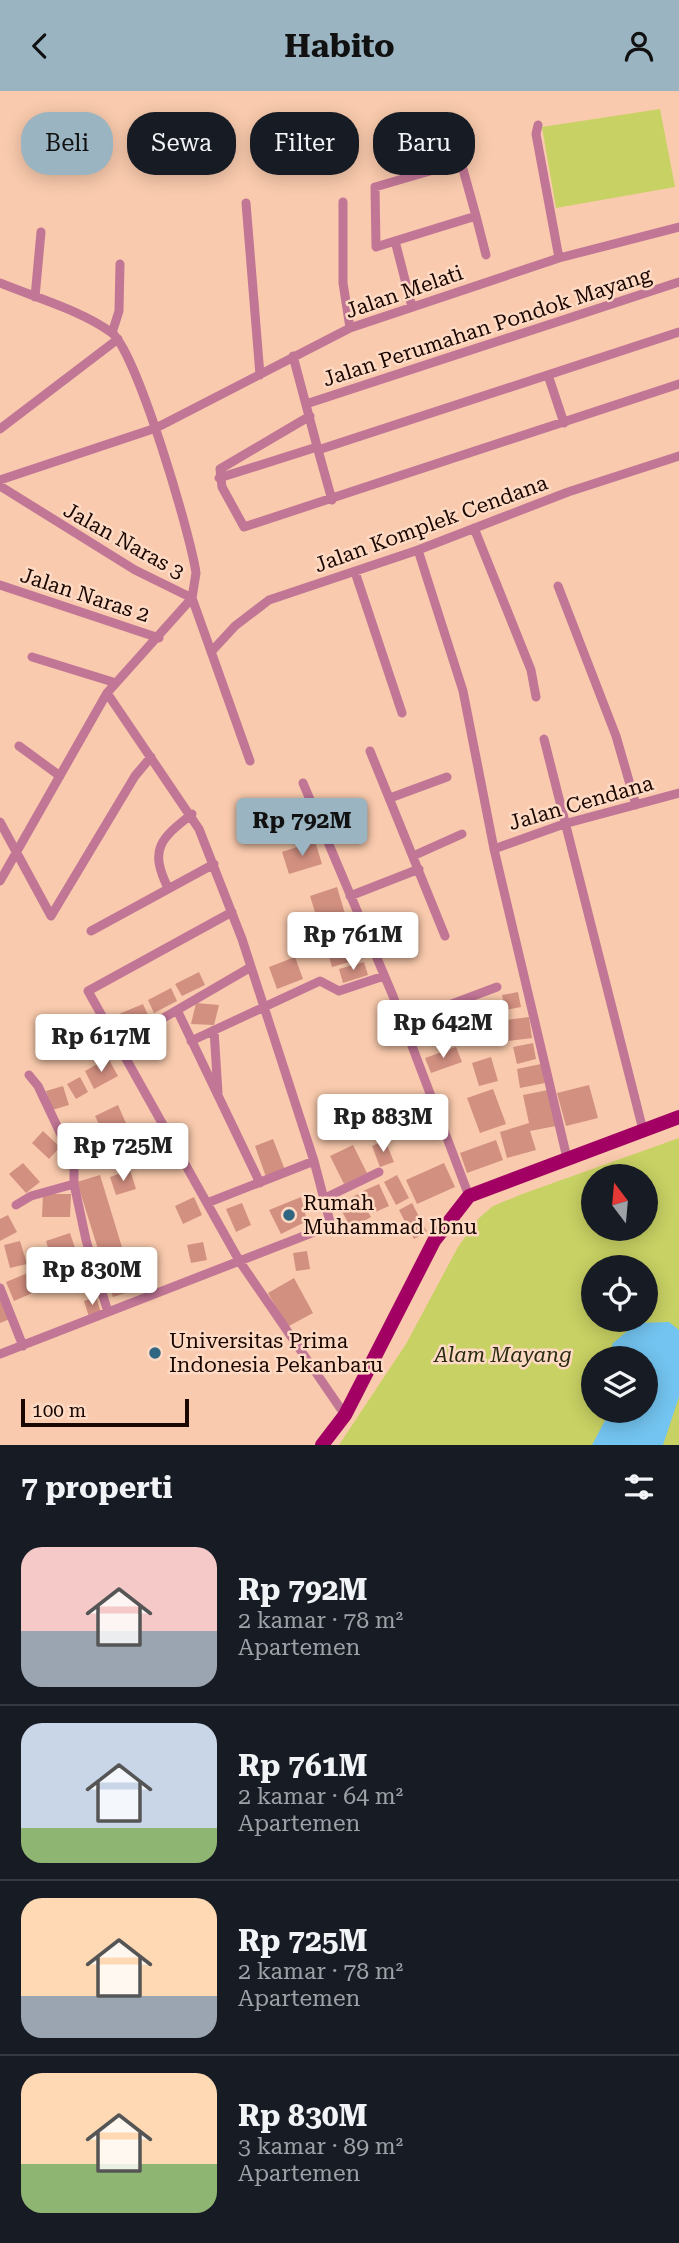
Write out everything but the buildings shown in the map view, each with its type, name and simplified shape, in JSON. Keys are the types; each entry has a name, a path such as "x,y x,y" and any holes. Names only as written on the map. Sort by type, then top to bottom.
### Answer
{"main road":[{"path":"322,1445 345,1415 434,1241 469,1196 679,1117"}],"street":[{"path":"538,125 536,135 559,258"},
{"path":"476,216 376,247 375,187 461,162 476,216 486,255"},
{"path":"343,202 343,283 350,328"},
{"path":"246,203 260,375"},
{"name":"Jalan Melati","path":"0,480 156,428 350,328 559,258 679,227"},
{"path":"35,297 41,232"},
{"path":"395,241 412,307"},
{"path":"0,881 19,853 107,693 192,598 195,567 156,428 115,336 120,264"},
{"name":"Jalan Perumahan Pondok Mayang","path":"306,404 679,282"},
{"path":"0,283 115,336"},
{"path":"679,333 219,478 238,521 247,528 679,384"},
{"path":"0,429 115,336"},
{"name":"Jalan Perumahan Pondok Mayang","path":"293,356 332,500"},
{"path":"548,375 564,423"},
{"name":"Jalan Perumahan Pondok Mayang","path":"219,478 220,469 226,464 310,416"},
{"name":"Jalan Komplek Cendana","path":"211,652 235,626 269,600 418,550 568,492 679,456"},
{"name":"Jalan Naras 3","path":"0,486 135,571 192,598 250,761"},
{"path":"474,528 531,670 536,697"},
{"path":"418,550 463,691 494,849 567,1158"},
{"path":"355,572 402,713"},
{"name":"Jalan Naras 2","path":"0,585 159,638"},
{"path":"558,586 616,736 636,805"},
{"path":"32,657 116,683"},
{"path":"0,1354 240,1262 329,1225 331,1219 251,967 214,864 191,814 107,693"},
{"path":"544,739 643,1130"},
{"path":"19,746 60,776"},
{"path":"370,751 445,936"},
{"path":"0,822 51,916 135,776 150,757"},
{"path":"390,799 447,777"},
{"path":"303,783 384,976 469,1196"},
{"name":"Jalan Cendana","path":"494,849 565,824 679,793"},
{"path":"168,888 160,870 159,847 165,836 191,814"},
{"path":"413,856 462,834"},
{"path":"91,931 214,864"},
{"path":"350,896 419,869"},
{"path":"232,912 88,991 240,1262 345,1415"},
{"path":"117,1045 251,967"},
{"path":"191,1041 320,981 339,991 384,976"},
{"path":"401,1023 497,987"},
{"path":"177,1010 260,1183"},
{"path":"214,1030 217,1095"},
{"path":"29,1075 38,1086 71,1154 74,1184 86,1240 108,1312"},
{"path":"207,1203 314,1161"},
{"path":"324,1198 379,1172"},
{"path":"16,1205 31,1196 74,1184"},
{"path":"0,1288 23,1346"}],"green space":[{"path":"660,109 675,187 556,208 542,127"},
{"name":"Alam Mayang","path":"679,1138 679,1445 339,1445 406,1344 458,1247 479,1218 493,1206 581,1173 581,1241 658,1241 658,1164 606,1164"}],"water":[{"path":"658,1322 669,1322 679,1330 679,1397 663,1445 592,1445 604,1423 658,1423 658,1346 612,1344 626,1332 658,1332"}],"place":[{"name":"Rumah Muhammad Ibnu","path":"289,1215"},
{"name":"Universitas Prima Indonesia Pekanbaru","path":"155,1353"}]}
